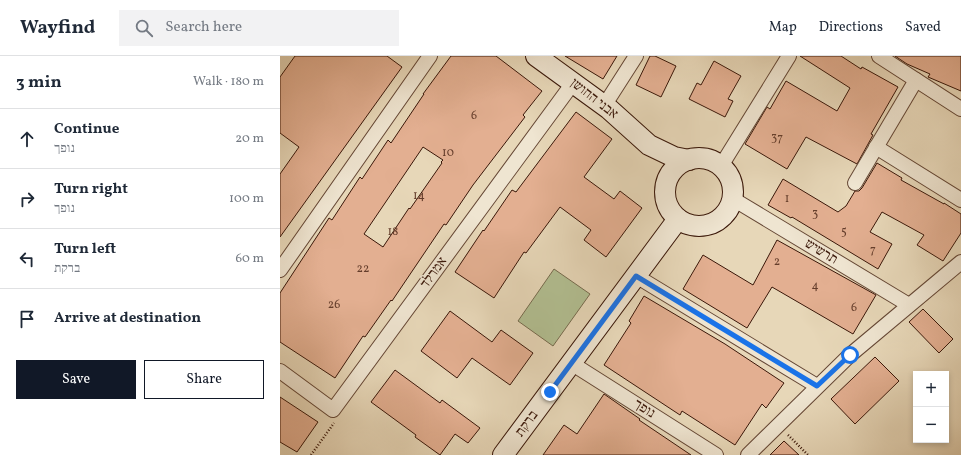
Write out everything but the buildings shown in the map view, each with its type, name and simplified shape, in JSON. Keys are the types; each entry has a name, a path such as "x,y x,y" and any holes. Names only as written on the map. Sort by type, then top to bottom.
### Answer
{"street":[{"path":"280,270 430,56"},
{"name":"אבני החושן","path":"536,56 604,106 649,145 674,157 689,160"},
{"path":"604,106 636,56"},
{"path":"721,166 789,56"},
{"path":"879,56 961,109"},
{"path":"855,183 916,80"},
{"name":"אמרלד","path":"333,410 573,83"},
{"name":"אבני החושן","path":"649,145 659,167 665,193"},
{"path":"876,147 961,200"},
{"path":"700,158 711,160 721,166 732,181 734,190 733,199 729,210 722,219 711,225 700,227 688,225 678,219 671,212 666,203 666,182 671,172 679,165 689,160 700,158"},
{"name":"תרשיש","path":"733,199 909,305"},
{"name":"ברקת","path":"508,454 678,219"},
{"path":"748,455 850,355 961,262"},
{"path":"636,276 817,386"},
{"name":"נופך","path":"572,364 716,455"},
{"path":"280,371 333,410"}],"path":[{"path":"311,455 340,415 333,410"},
{"path":"778,424 808,455"}],"green space":[{"path":"554,269 590,294 553,346 518,321"}],"route":[{"path":"550,392 636,276 817,386 850,355"}]}
